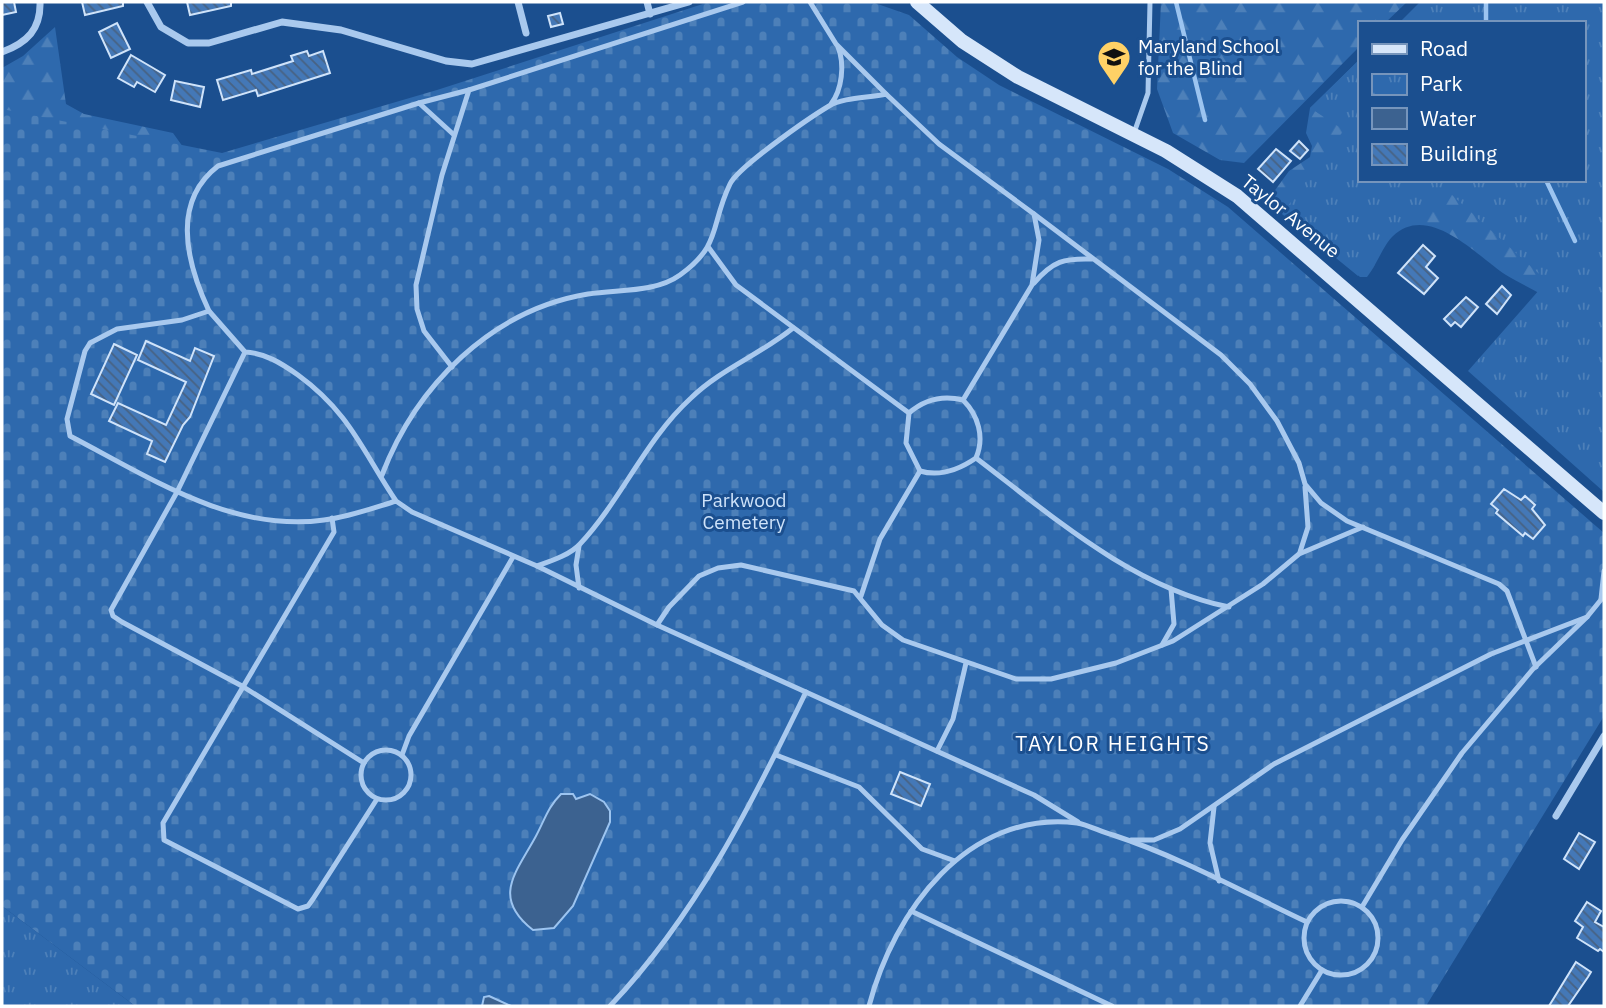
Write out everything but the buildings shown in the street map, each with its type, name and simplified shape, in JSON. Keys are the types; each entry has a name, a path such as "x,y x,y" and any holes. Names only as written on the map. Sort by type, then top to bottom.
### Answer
{"main road":[{"name":"Taylor Avenue","path":"917,2 962,41 1007,71 1194,166 1253,208 1604,513"}],"street":[{"path":"2,52 21,44 36,30 40,2"},
{"path":"148,2 161,27 188,43 218,41 282,22 341,30 446,61 472,64 689,2"},
{"path":"518,2 526,33"},
{"path":"647,2 650,14"},
{"path":"1556,816 1604,736"}],"lane":[{"path":"743,2 469,90 236,159 205,177 192,196 186,223 188,254 195,280 209,311 245,352 258,353 282,363 323,392 344,418 397,500 412,512 537,566 657,625 1034,795 1080,824 1128,840 1307,922"},
{"path":"810,2 836,44 939,144 1196,333 1250,384 1281,429 1299,463 1305,484 1308,527 1299,554"},
{"path":"1134,134 1148,93 1150,2"},
{"path":"382,475 404,428 452,366 476,344 516,317 586,294 668,283 699,260 709,248 724,196 738,173 831,104 838,91 841,67 836,44"},
{"path":"452,366 424,331 416,296 418,266 453,134 469,90"},
{"path":"831,104 886,94"},
{"path":"419,103 453,134"},
{"path":"1032,285 1040,240 1034,214"},
{"path":"709,248 736,285 909,413"},
{"path":"963,400 1032,285 1044,271 1066,258 1092,259"},
{"path":"209,311 183,320 117,329 98,336 85,351 67,419 71,436 177,492 236,515 261,520 295,522 332,519 397,500"},
{"path":"579,588 576,575 579,546 656,435 691,397 731,366 764,349 793,328"},
{"path":"245,352 177,492 111,610 113,616 122,622 242,686 364,763"},
{"path":"944,397 963,400 972,409 979,429 976,458 951,470 930,474 920,471 906,443 909,413 918,405 944,397"},
{"path":"976,458 1099,548 1171,589 1229,607"},
{"path":"861,596 880,539 920,471"},
{"path":"1305,484 1334,513 1499,584 1512,600 1524,640 1536,667"},
{"path":"332,519 334,532 163,823 163,840 298,909 308,906 313,899 376,799"},
{"path":"657,625 669,607 699,576 729,566 761,568 854,592 861,596 892,634 966,663 1016,679 1038,681 1102,667 1191,632 1299,554 1363,527"},
{"path":"537,566 579,546"},
{"path":"402,755 409,736 513,557"},
{"path":"1362,907 1409,829 1462,753 1536,667 1587,617 1603,597 1604,571"},
{"path":"1161,646 1174,624 1171,589"},
{"path":"1128,840 1154,840 1180,829 1274,764 1524,640 1587,617"},
{"path":"937,751 953,719 966,663"},
{"path":"610,1006 660,947 732,837 806,692"},
{"path":"381,750 402,755 411,766 411,781 404,793 391,800 376,799 366,790 361,776 364,763 381,750"},
{"path":"776,755 859,787 922,849 955,861"},
{"path":"1214,807 1210,843 1219,881"},
{"path":"869,1006 888,951 928,884 985,840 1007,831 1032,824 1080,824"},
{"path":"1342,901 1362,907 1376,925 1379,936 1373,958 1365,967 1344,976 1322,970 1305,949 1307,922 1321,906 1331,902 1342,901"},
{"path":"911,911 1112,1006"},
{"path":"1300,1006 1322,970"}],"green space":[{"name":"Parkwood Cemetery","path":"709,2 872,2 909,15 957,57 999,85 1168,169 1228,207 1604,533 1604,716 1426,1006 135,1006 2,906 2,109 222,153 437,90"},
{"path":"1161,2 1407,2 1387,21 1358,21 1358,48 1244,163 1220,160 1173,133 1157,89"},
{"path":"1420,2 1604,2 1604,492 1468,371 1547,281 1451,194 1406,217 1358,276 1282,214 1344,130 1310,108 1358,61 1358,182 1585,182 1585,21 1401,21"},
{"path":"55,27 66,104 84,114 173,133 188,154 2,328 2,68 23,56"},
{"path":"1358,61 1358,182 1568,182 1603,234 1539,293 1506,275 1452,236 1437,228 1422,225 1407,227 1393,236 1367,277 1360,277 1310,231 1284,214 1273,193 1289,171 1310,157 1312,146 1306,133 1310,108"},
{"path":"2,906 135,1006 2,1006"}],"water":[{"path":"561,794 573,794 576,799 590,794 604,802 610,811 610,822 573,906 554,928 533,930 513,907 511,884 547,814"},
{"path":"489,996 511,1006 482,1006 484,997"}],"waterway":[{"path":"1176,2 1205,120"},
{"path":"1486,2 1486,21"},
{"path":"1547,182 1575,241"}],"place":[{"name":"Maryland School for the Blind","path":"1114,87"}],"district":[{"name":"TAYLOR HEIGHTS","path":"1113,744"}]}
